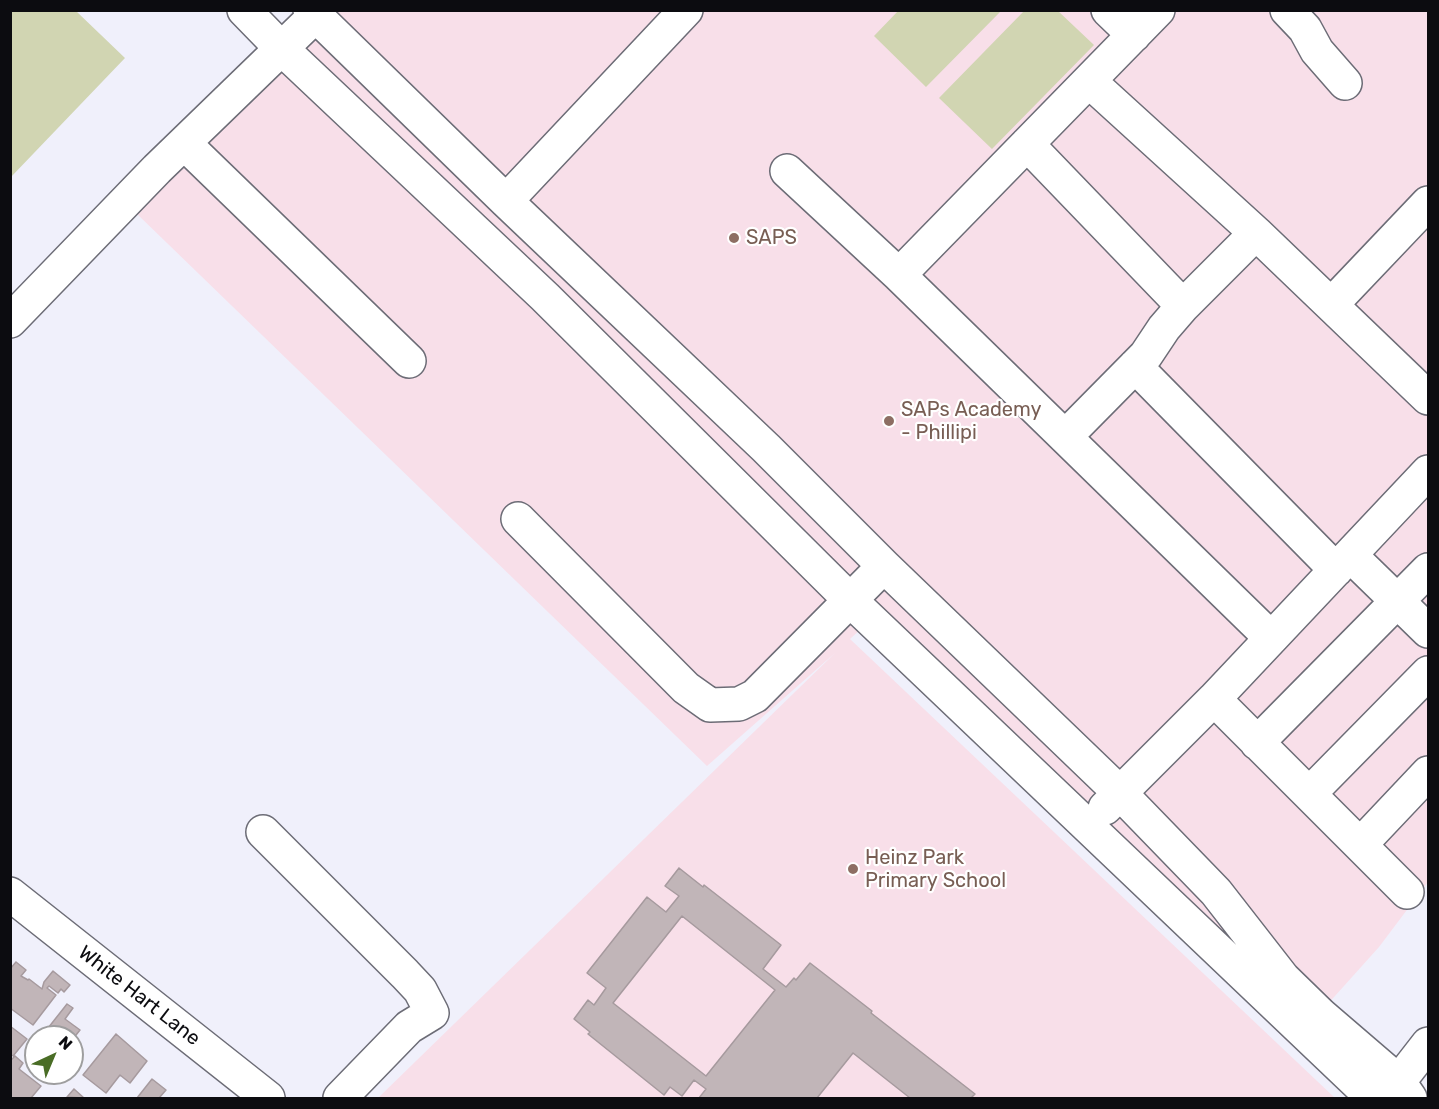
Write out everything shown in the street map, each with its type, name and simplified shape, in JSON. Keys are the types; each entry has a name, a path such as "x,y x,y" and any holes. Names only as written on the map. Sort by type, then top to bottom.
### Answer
{"street":[{"path":"244,10 281,48 545,297 850,600 1087,826 1244,953 1283,978 1321,1015 1392,1094 1428,1044"},
{"path":"506,201 686,10"},
{"path":"1108,10 1134,35"},
{"path":"899,275 1158,10"},
{"path":"1287,10 1305,29 1317,51 1345,83"},
{"path":"10,321 184,143 281,48 312,13 766,448 884,566 1120,793 1216,892 1244,953"},
{"path":"1089,81 1256,233 1428,398"},
{"path":"184,143 410,361"},
{"path":"1027,144 1183,306"},
{"path":"787,171 899,275 1271,638"},
{"path":"1331,305 1428,203"},
{"path":"1065,437 1146,355 1164,328 1183,306 1256,233"},
{"path":"545,297 577,268"},
{"path":"1135,366 1343,562 1398,601 1428,631"},
{"path":"1087,826 1214,699 1428,472"},
{"path":"518,519 686,688 710,705 739,704 755,696 884,566"},
{"path":"1257,743 1428,570"},
{"path":"1308,794 1428,673"},
{"path":"1214,699 1407,892"},
{"path":"1360,845 1428,773"},
{"path":"263,832 420,990 432,1013 409,1027 340,1098"},
{"name":"White Hart Lane","path":"10,894 268,1098"}],"shaded area":[{"name":"SAPs Academy - Phillipi","path":"335,11 1428,11 1428,882 1379,947 1335,996 1290,1044 862,628 850,639 1335,1098 378,1098 835,653 707,766 136,213"}],"green space":[{"path":"11,10 76,11 125,58 11,177"},
{"path":"899,10 1001,11 926,87 874,36"},
{"path":"1024,11 1058,11 1094,45 992,149 939,98"}],"building":[{"path":"679,868 781,945 763,969 786,987 794,978 796,980 810,963 975,1094 971,1098 910,1098 853,1053 817,1098 699,1098 706,1089 694,1080 682,1096 670,1087 664,1095 588,1034 590,1032 574,1019 588,1000 594,1005 606,988 587,973 647,897 666,912 679,896 665,886","holes":["682,916 775,990 706,1076 613,1003"]},
{"path":"16,962 26,970 21,976 42,989 44,982 53,971 70,985 64,992 61,989 58,993 49,986 47,988 56,995 33,1025 10,1008 10,969"},
{"path":"67,1004 73,1008 65,1019 73,1025 50,1025"},
{"path":"10,1026 24,1037 24,1043 13,1056 10,1054"},
{"path":"116,1034 147,1061 130,1083 120,1075 106,1093 84,1074"},
{"path":"15,1056 23,1063 19,1069 24,1073 24,1085 41,1086 31,1098 10,1098 10,1061"},
{"path":"152,1079 166,1090 159,1098 137,1098"},
{"path":"74,1089 84,1098 67,1097"}],"place":[{"name":"SAPS","path":"734,238"},
{"name":"SAPs Academy - Phillipi","path":"889,421"},
{"name":"Heinz Park Primary School","path":"853,869"}]}
